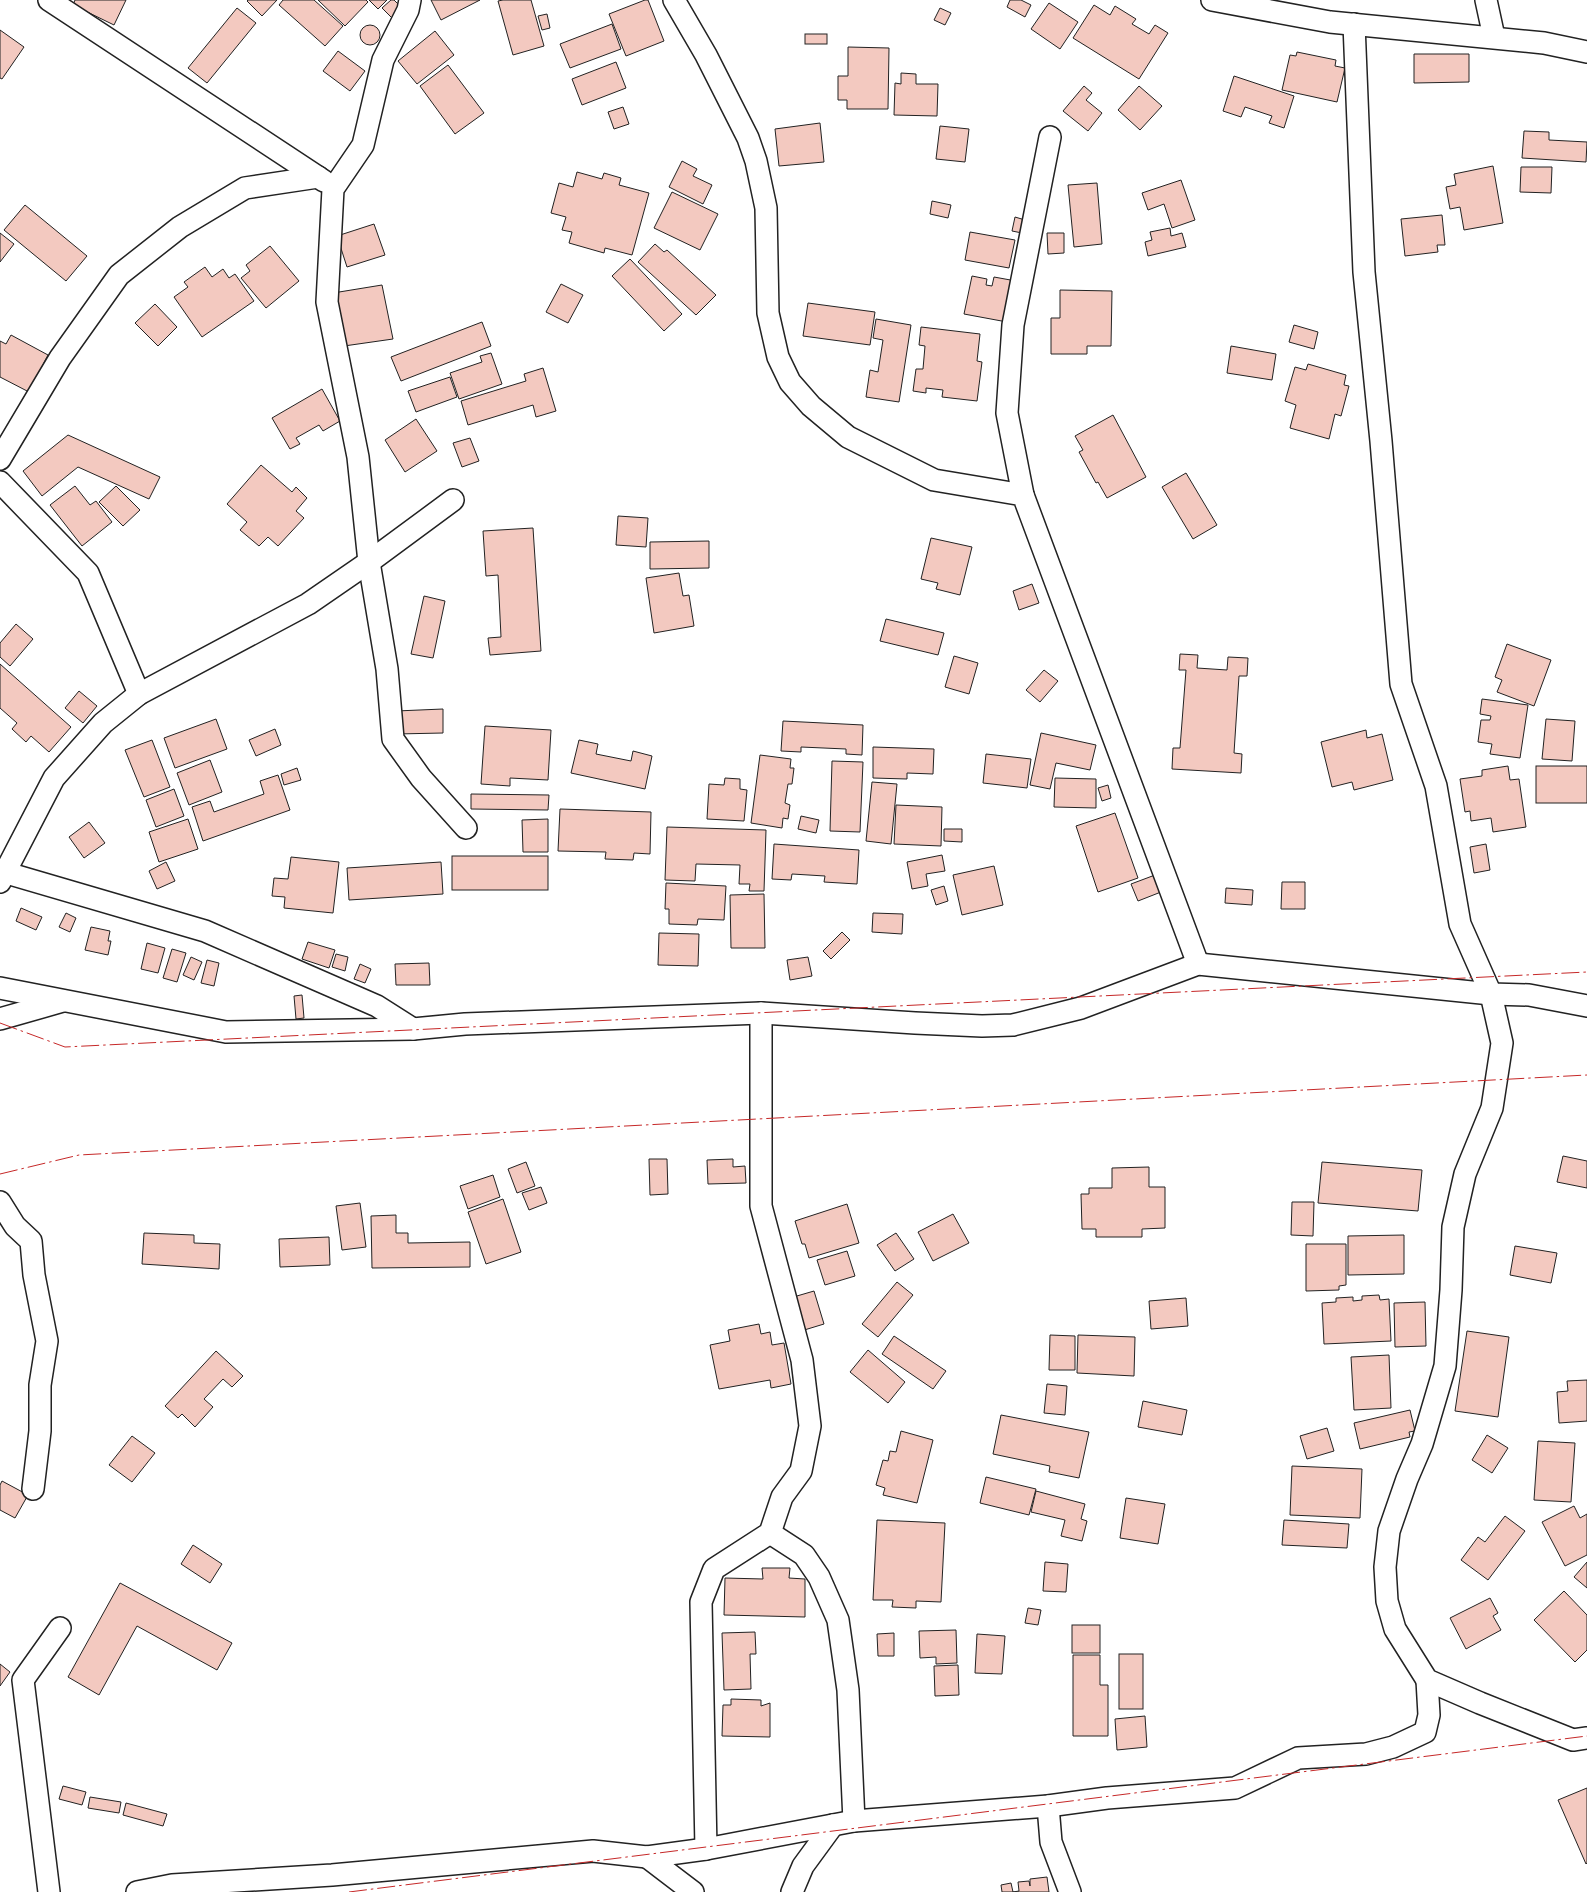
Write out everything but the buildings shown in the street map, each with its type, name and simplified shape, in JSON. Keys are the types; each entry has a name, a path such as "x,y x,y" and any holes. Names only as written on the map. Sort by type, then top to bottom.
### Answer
{"street":[{"path":"49,0 326,183"},
{"path":"0,459 60,358 118,275 180,227 245,188 326,183 363,145 383,60 408,10 410,0"},
{"path":"674,0 748,138 756,161 766,208 768,313 778,357 790,382 811,406 848,437 934,480 1023,495"},
{"path":"1212,0 1330,22 1494,37 1544,43 1587,52"},
{"path":"1486,0 1494,37"},
{"path":"137,1892 172,1885 332,1875 593,1851 647,1856 706,1849 843,1823 1235,1788 1298,1758 1366,1754 1393,1747 1425,1732 1430,1715 1427,1680 1395,1630 1387,1601 1385,1567 1389,1531 1407,1479 1422,1444 1445,1366 1451,1290 1453,1227 1465,1174 1492,1108 1502,1043 1491,994 1460,924 1436,786 1401,684 1381,441 1364,272 1354,24"},
{"path":"1050,137 1012,335 1006,413 1023,495 1198,964"},
{"path":"326,183 327,302 358,457 370,562 387,669 393,739 421,778 466,828"},
{"path":"0,482 88,573 139,694"},
{"path":"413,1029 377,1006 205,931 2,875 54,778 103,722 139,694 308,604 370,562 453,500"},
{"path":"0,988 226,1032 413,1029 465,1024 761,1013 915,1023 982,1026 1013,1025 1081,1008 1198,964 1491,994 1529,995 1587,1006"},
{"path":"0,1019 68,1000"},
{"path":"706,1849 700,1602 714,1568 770,1533 782,1497 801,1471 810,1426 802,1360 760,1206 761,1013"},
{"path":"0,1202 15,1226 31,1241 34,1275 47,1341 40,1385 40,1431 33,1489"},
{"path":"770,1533 804,1555 819,1577 838,1620 848,1690 843,1823 803,1866 792,1892"},
{"path":"49,1892 23,1680 60,1628"},
{"path":"1427,1680 1573,1740 1587,1738"},
{"path":"1048,1806 1051,1842 1070,1892"},
{"path":"647,1856 693,1892"}],"power":[{"path":"0,1023 65,1047 1587,972"},
{"path":"0,1174 79,1155 1587,1075"},
{"path":"349,1892 1587,1736"}]}
